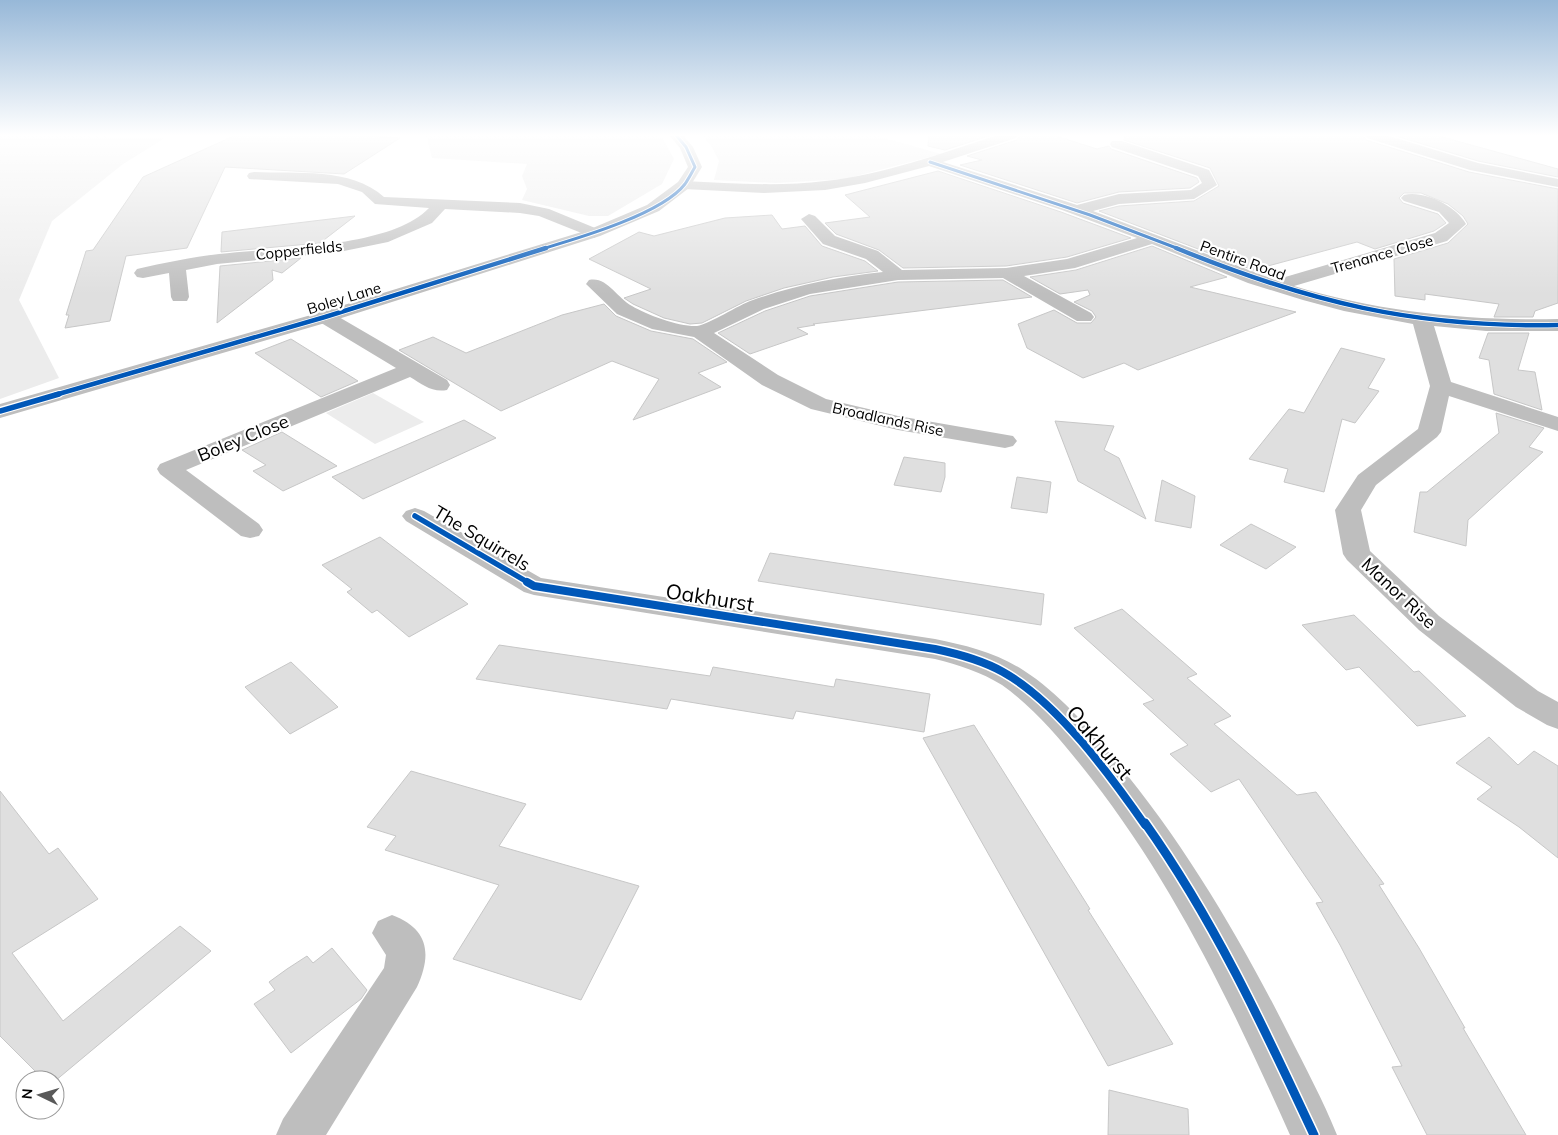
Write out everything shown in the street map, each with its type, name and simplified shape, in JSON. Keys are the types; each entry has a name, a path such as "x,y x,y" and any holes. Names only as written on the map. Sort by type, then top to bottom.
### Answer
{"street":[{"path":"364,188 380,201 498,205 528,209 543,212 594,233"},
{"name":"Boley Lane","path":"0,411 325,317 594,233 653,208 680,188"},
{"name":"Pentire Road","path":"1010,188 1078,210 1275,286 1358,308 1422,320 1482,324 1558,325"},
{"path":"1078,210 1119,199 1194,194 1205,188"},
{"name":"Trenance Close","path":"1275,286 1441,237 1458,224 1454,215 1444,208 1409,198"},
{"name":"Copperfields","path":"142,273 217,259 339,247 388,236 426,220 441,204"},
{"path":"809,219 829,240 872,255 898,275"},
{"path":"700,332 757,305 806,289 850,280 898,275 1006,274 1069,264 1153,238"},
{"path":"177,267 180,297"},
{"path":"1006,274 1084,317"},
{"name":"Broadlands Rise","path":"595,284 624,310 660,324 700,332 770,380 819,404 898,423 1005,441"},
{"path":"325,317 439,385"},
{"path":"1422,320 1441,386 1558,424"},
{"name":"Boley Close","path":"250,530 169,469 411,370"},
{"name":"Manor Rise","path":"1441,386 1429,432 1367,480 1348,510 1357,554 1429,623 1527,699 1558,717"},
{"name":"The Squirrels","path":"415,516 534,586"},
{"name":"Oakhurst","path":"534,586 935,649 987,663 1012,678 1060,719 1109,776 1154,837 1195,898 1265,1031 1314,1135"},
{"path":"299,1135 403,974 407,950 392,933"}],"shaded area":[{"path":"0,188 93,188 52,221 19,300 59,378 0,399"},
{"path":"655,188 608,216 589,216 522,200 527,189"},
{"path":"373,393 424,422 375,444 326,413"}],"building":[{"path":"135,188 215,188 187,248 126,256 110,321 65,328 69,315 66,315 86,251 93,250"},
{"path":"872,188 989,188 1131,238 1067,257 1006,266 903,268 879,250 836,234 825,223 870,217 845,195"},
{"path":"1031,188 1190,188 1119,192 1077,203"},
{"path":"1216,188 1558,189 1558,303 1535,311 1533,317 1494,317 1499,304 1425,294 1425,300 1395,296 1394,259 1448,243 1468,224 1463,216 1448,204 1421,193 1404,193 1399,198 1403,203 1438,214 1446,223 1434,231 1375,249 1357,242 1253,270 1099,211 1119,206 1194,201"},
{"path":"772,215 782,229 805,226 822,246 865,261 878,271 833,277 784,288 746,301 702,323 690,324 664,318 633,304 624,298 651,289 589,259 639,232 654,236 725,218"},
{"path":"355,216 320,243 221,252 222,232"},
{"path":"1152,246 1227,277 1190,287 1296,312 1138,370 1124,363 1083,378 1027,348 1018,324 1054,310 1077,323 1091,323 1096,317 1092,311 1074,302 1090,295 1088,290 1060,294 1030,277 1076,270"},
{"path":"301,258 282,273 272,270 273,280 217,323 220,266"},
{"path":"1003,280 1032,297 813,324 815,325 797,328 808,334 750,354 718,333 765,311 810,296 898,282"},
{"path":"604,304 616,316 651,331 693,339 727,362 698,373 721,387 633,420 659,379 612,361 501,411 399,350 433,337 466,353 562,315"},
{"path":"1488,333 1529,333 1518,370 1535,372 1542,410 1494,394 1489,360 1479,358"},
{"path":"291,339 358,381 321,397 255,353"},
{"path":"1341,348 1385,359 1368,388 1379,391 1355,423 1342,419 1324,492 1284,482 1288,469 1249,459 1289,409 1304,413"},
{"path":"1496,413 1544,428 1529,447 1543,452 1468,520 1466,546 1414,532 1420,492 1427,492 1499,433"},
{"path":"464,420 496,438 363,499 332,477"},
{"path":"1055,421 1114,426 1104,450 1119,458 1146,519 1078,481"},
{"path":"282,432 337,466 283,491 253,471 266,465 242,450"},
{"path":"904,457 945,463 945,477 941,492 894,485"},
{"path":"1017,477 1051,482 1047,513 1011,508"},
{"path":"1162,480 1195,496 1191,528 1155,521"},
{"path":"1251,524 1296,547 1266,569 1220,545"},
{"path":"380,537 468,604 409,637 377,610 372,613 347,592 352,589 322,565"},
{"path":"770,553 1044,594 1041,625 758,581"},
{"path":"1122,609 1197,674 1187,678 1231,716 1214,724 1297,795 1316,792 1384,884 1379,885 1419,948 1465,1028 1463,1028 1526,1135 1427,1135 1392,1067 1402,1066 1340,945 1316,903 1323,902 1239,779 1211,792 1170,754 1188,745 1143,704 1154,700 1074,628"},
{"path":"1354,615 1414,672 1419,671 1466,716 1417,726 1359,667 1346,670 1302,625"},
{"path":"499,645 710,676 713,667 834,687 836,679 930,694 924,732 796,711 793,719 671,699 667,709 476,679"},
{"path":"291,662 338,707 290,734 245,687"},
{"path":"974,725 1173,1044 1108,1066 923,738"},
{"path":"1489,737 1518,765 1534,751 1558,766 1558,858 1519,827 1477,799 1492,787 1456,763"},
{"path":"411,771 526,804 499,846 639,886 581,1000 453,959 499,885 385,850 396,836 367,827"},
{"path":"0,791 49,854 58,848 98,899 12,953 63,1021 180,926 211,951 65,1073 65,1070 34,1070 0,1036"},
{"path":"332,948 367,990 361,999 291,1053 254,1004 275,990 269,982 287,969 307,956 313,963"},
{"path":"1109,1090 1188,1109 1189,1135 1108,1135"}],"cycle path":[{"path":"0,411 325,317 594,233 653,208 680,188"},
{"path":"1010,188 1090,215 1255,279 1344,305 1379,313 1450,322 1486,325 1558,325"},
{"path":"415,516 534,586 935,649 976,660 1013,678 1046,705 1075,736 1128,800 1160,845 1217,938 1267,1035 1314,1135"}]}
